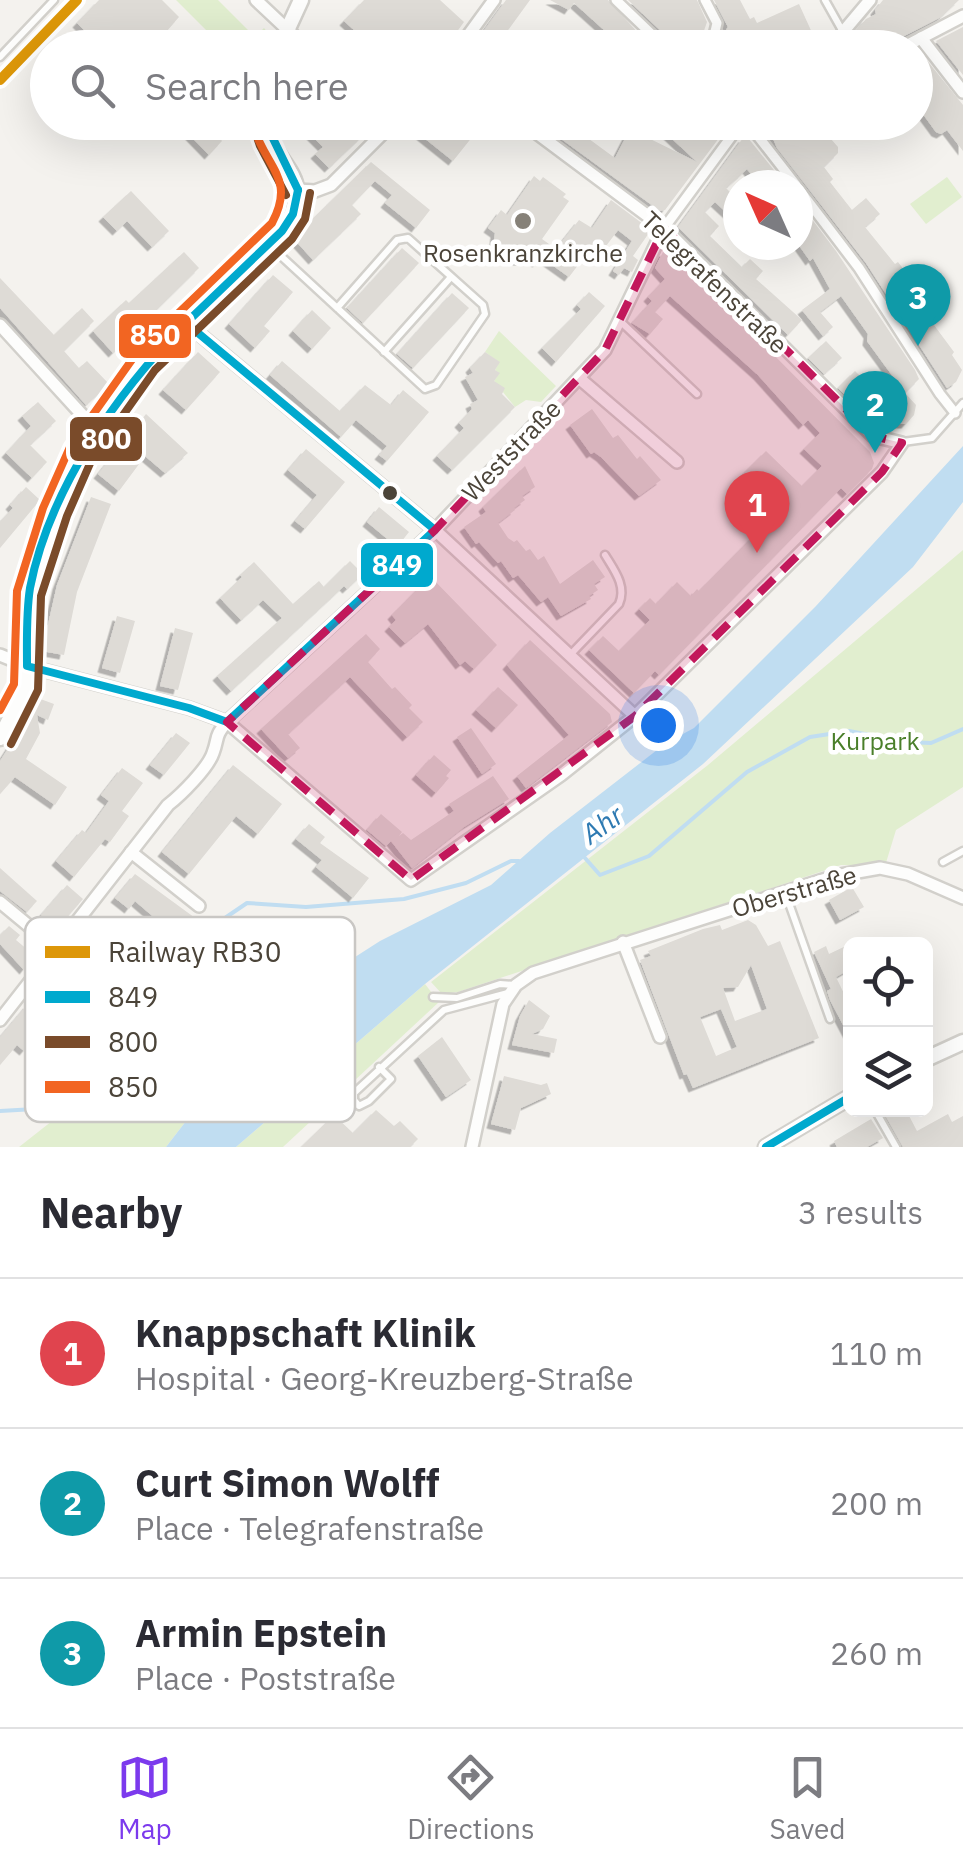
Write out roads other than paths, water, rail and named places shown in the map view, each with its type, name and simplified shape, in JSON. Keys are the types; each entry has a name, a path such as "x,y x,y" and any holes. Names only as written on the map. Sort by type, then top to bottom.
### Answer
{"street":[{"path":"256,0 286,29 301,0"},
{"path":"472,30 494,0"},
{"path":"616,0 647,30"},
{"path":"705,0 717,23 715,30"},
{"path":"844,30 870,0"},
{"path":"933,32 963,16"},
{"path":"933,53 963,92"},
{"path":"0,738 24,698 29,594 69,476 96,430 146,362 282,231 293,214 298,190 270,140"},
{"path":"298,190 314,191 331,185 375,140"},
{"name":"Telegrafenstraße","path":"546,140 664,228 872,436 902,443"},
{"path":"664,228 730,140"},
{"path":"759,140 784,170"},
{"path":"813,207 956,412"},
{"name":"Weststraße","path":"81,917 213,754 214,737 227,722 435,530 605,350 664,228"},
{"path":"186,322 435,530 635,716"},
{"path":"0,326 96,430"},
{"path":"580,378 678,462"},
{"path":"0,655 227,722 412,880 561,775 635,716 882,472 902,443"},
{"path":"131,852 199,906"},
{"name":"Oberstraße","path":"513,989 533,973 835,876 880,868 908,874 963,898"},
{"path":"0,902 25,923"},
{"path":"623,942 660,1038"},
{"name":"Weststraße","path":"0,1020 25,988"},
{"path":"472,1147 503,1004 513,989"},
{"path":"933,1056 963,1042"},
{"path":"766,1147 843,1102"}],"lane":[{"path":"0,57 54,0"},
{"path":"825,0 841,30"},
{"path":"268,244 336,308 425,389 436,385 486,314 483,305 408,238 397,240 336,308"},
{"path":"384,352 451,278"},
{"path":"620,320 697,394"},
{"path":"902,443 932,438 963,403"},
{"path":"570,655 622,596 618,576 604,555"},
{"path":"943,862 963,852"},
{"path":"784,891 830,1019"},
{"path":"432,997 457,998 500,984 513,989"},
{"path":"355,1093 444,1010 513,989"},
{"path":"355,1096 359,1106 370,1101 391,1079 379,1067"},
{"path":"879,1117 896,1147"}],"water":[{"name":"Ahr","path":"963,446 963,502 913,567 703,764 425,984 355,1044 355,957 491,885 550,833 666,743 694,728 816,606"},
{"path":"185,1122 265,1122 236,1147 166,1147"}],"waterway":[{"name":"Ahr","path":"585,858 600,875 649,856 747,772 810,737 849,731 931,743 963,729"},
{"path":"226,917 247,903 306,907 404,899 466,883 511,861 519,861"},
{"path":"0,1111 25,1110"}],"rail line":[{"name":"RB30","path":"48,30 77,0"},
{"name":"RB30","path":"0,80 30,49"}],"place":[{"name":"Rosenkranzkirche","path":"523,221"},
{"name":"Armin Epstein","path":"918,346"},
{"name":"Curt Simon Wolff","path":"875,453"},
{"name":"Knappschaft Klinik","path":"757,553"}],"park label":[{"name":"Kurpark","path":"875,740"}]}
